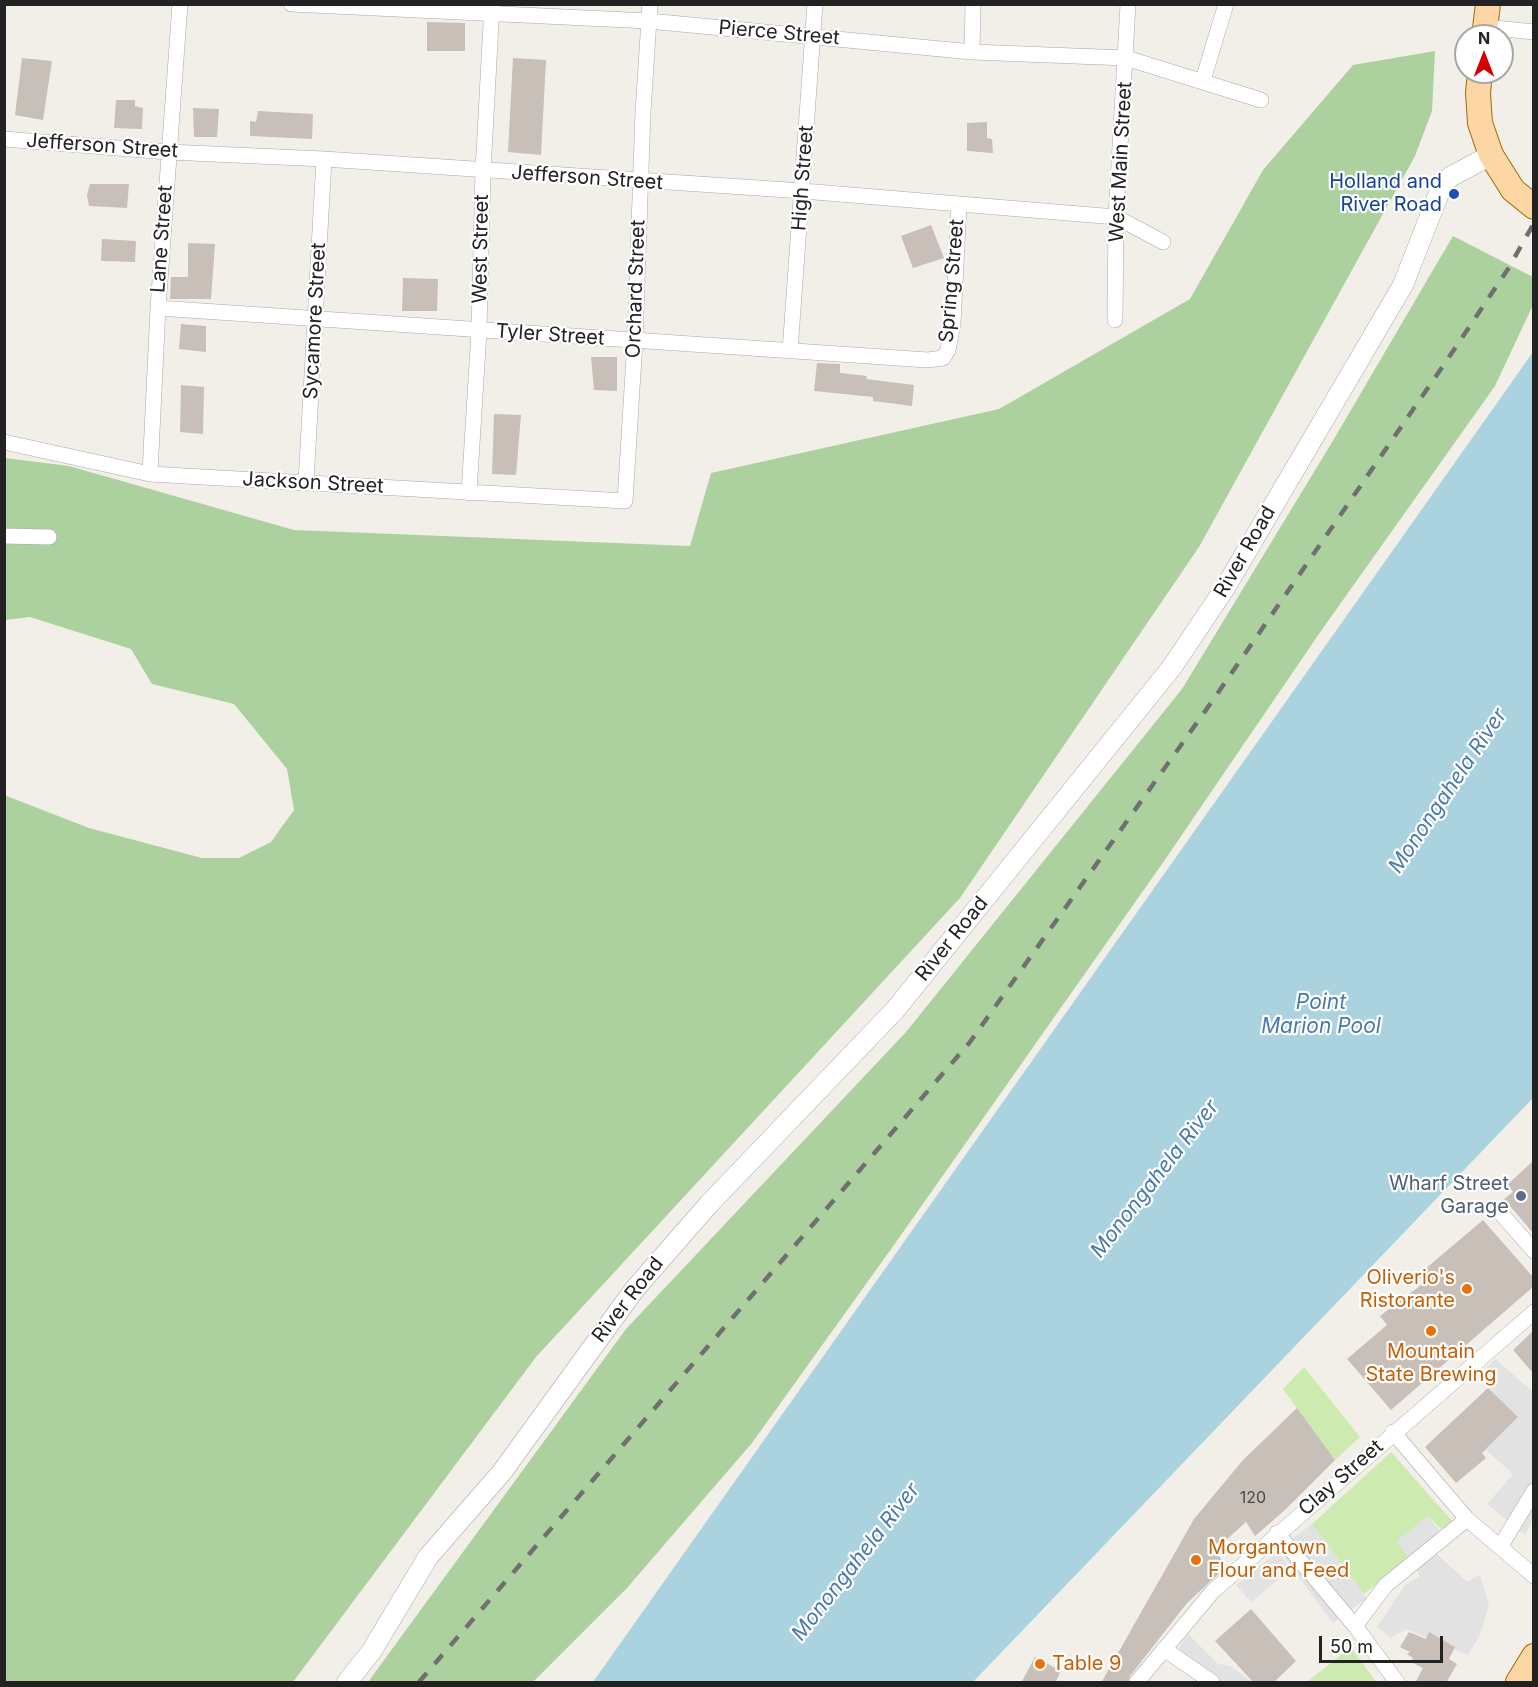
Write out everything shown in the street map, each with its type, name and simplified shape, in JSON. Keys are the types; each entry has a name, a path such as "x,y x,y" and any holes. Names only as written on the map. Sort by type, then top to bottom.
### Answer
{"main road":[{"path":"1479,84 1480,123 1491,155 1514,190 1533,207"},
{"path":"1518,1683 1533,1656"}],"street":[{"name":"Lane Street","path":"150,474 158,308 180,4"},
{"name":"Pierce Street","path":"291,4 492,9 813,35 972,52 1126,58 1260,99"},
{"name":"Orchard Street","path":"625,501 635,341 640,181 650,4"},
{"name":"High Street","path":"790,351 815,4"},
{"path":"972,52 973,4"},
{"name":"West Main Street","path":"1115,320 1116,217 1128,4"},
{"path":"1203,80 1226,4"},
{"name":"West Street","path":"469,493 479,331 483,171 492,9"},
{"path":"1486,22 1533,32"},
{"name":"Jefferson Street","path":"4,139 168,152 324,159 803,191 1116,217 1163,242"},
{"name":"River Road","path":"347,1683 371,1652 428,1557 502,1472 634,1290 709,1204 894,1010 1178,659 1225,588 1403,285 1441,188 1450,177 1491,155"},
{"name":"Sycamore Street","path":"306,482 324,159"},
{"name":"Spring Street","path":"943,358 948,350 953,324 959,204"},
{"name":"Tyler Street","path":"158,308 928,360 943,358"},
{"name":"Jackson Street","path":"4,442 150,474 625,501"},
{"path":"4,536 50,537"},
{"path":"1498,1210 1533,1251"},
{"name":"Clay Street","path":"1137,1683 1213,1590 1533,1312"},
{"path":"1393,1432 1467,1519 1533,1576"},
{"path":"1500,1547 1533,1491"},
{"path":"1355,1626 1386,1585 1467,1519"},
{"path":"1277,1533 1355,1626 1397,1683"},
{"path":"1164,1649 1212,1683"}],"green space":[{"path":"1435,51 1432,111 1415,156 1199,547 960,898 536,1357 293,1682 5,1682 4,795 89,828 202,858 239,858 271,842 294,810 287,769 234,704 152,684 131,649 30,617 5,620 5,458 69,466 294,530 690,546 711,473 999,409 1190,299 1263,170 1353,65"},
{"path":"1453,236 1533,277 1533,305 1495,386 1321,631 1162,864 752,1443 627,1588 533,1682 368,1682 626,1329 906,1032 1182,689 1331,444"},
{"path":"1304,1367 1360,1437 1335,1460 1283,1389"},
{"path":"1391,1452 1454,1523 1441,1529 1428,1516 1410,1559 1364,1594 1312,1524"},
{"path":"1351,1647 1376,1682 1307,1682"}],"shaded area":[{"path":"1495,1359 1533,1392 1533,1519 1525,1535 1487,1504 1513,1474 1486,1450 1518,1417 1477,1377"},
{"path":"1427,1516 1449,1541 1436,1553 1467,1582 1480,1575 1489,1605 1480,1635 1468,1655 1406,1629 1391,1638 1377,1627 1405,1585 1420,1576 1397,1541"},
{"path":"1312,1524 1367,1598 1333,1623 1278,1549"},
{"path":"1277,1552 1291,1569 1251,1602 1236,1585"},
{"path":"1188,1634 1218,1664 1231,1666 1252,1682 1218,1682 1175,1654"}],"water":[{"name":"Point Marion Pool","path":"1533,352 1533,1098 973,1682 593,1682"}],"building":[{"path":"427,22 465,23 465,51 427,51"},
{"path":"22,58 52,61 43,120 15,115"},
{"path":"513,58 546,60 541,155 508,152"},
{"path":"116,100 135,100 135,106 143,108 142,129 114,128"},
{"path":"193,108 219,109 217,137 194,137"},
{"path":"258,111 313,114 312,139 250,136 250,121 256,122"},
{"path":"987,122 987,138 992,139 993,153 967,151 967,123"},
{"path":"90,184 129,184 127,208 89,206 87,195"},
{"path":"931,225 944,258 913,268 901,236"},
{"path":"102,239 136,241 135,262 101,261"},
{"path":"188,243 215,244 211,299 170,299 171,277 188,277"},
{"path":"403,278 438,279 437,311 402,311"},
{"path":"181,324 206,326 206,352 179,349"},
{"path":"591,357 617,357 617,391 594,390"},
{"path":"817,363 840,364 840,373 867,376 866,379 914,385 912,406 873,401 873,397 814,391"},
{"path":"181,385 204,387 203,434 180,432"},
{"path":"494,414 521,415 516,475 492,474"},
{"name":"Wharf Street Garage","path":"1533,1161 1533,1233 1504,1199 1513,1192 1507,1185"},
{"path":"1483,1220 1533,1277 1533,1287 1391,1410 1347,1359 1387,1325 1380,1316 1425,1282 1418,1275"},
{"path":"1533,1331 1533,1373 1513,1350"},
{"path":"1488,1388 1518,1417 1482,1453 1486,1458 1456,1483 1425,1447"},
{"path":"1297,1408 1335,1460 1285,1510 1255,1536 1246,1522 1215,1550 1226,1567 1187,1603 1130,1676 1128,1683 1101,1683 1194,1519 1243,1460"},
{"path":"1251,1609 1296,1661 1273,1683 1254,1683 1215,1641"},
{"path":"1409,1632 1426,1639 1429,1632 1455,1647 1449,1659 1457,1664 1446,1683 1415,1683 1423,1668 1411,1662 1413,1658 1407,1654 1410,1652 1400,1647"},
{"name":"Table 9","path":"1035,1657 1061,1671 1055,1683 1021,1683"}],"railway":[{"path":"419,1682 970,1042 1213,700 1443,366 1508,269 1534,223"}],"place":[{"name":"Holland and River Road","path":"1454,194"},
{"name":"Wharf Street Garage","path":"1521,1196"},
{"name":"Oliverio's Ristorante","path":"1467,1289"},
{"name":"Mountain State Brewing","path":"1431,1331"},
{"name":"Morgantown Flour and Feed","path":"1196,1560"},
{"name":"Table 9","path":"1040,1664"}],"water label":[{"name":"Monongahela River","path":"1448,791"},
{"name":"Monongahela River","path":"1155,1179"},
{"name":"Monongahela River","path":"856,1562"}]}
